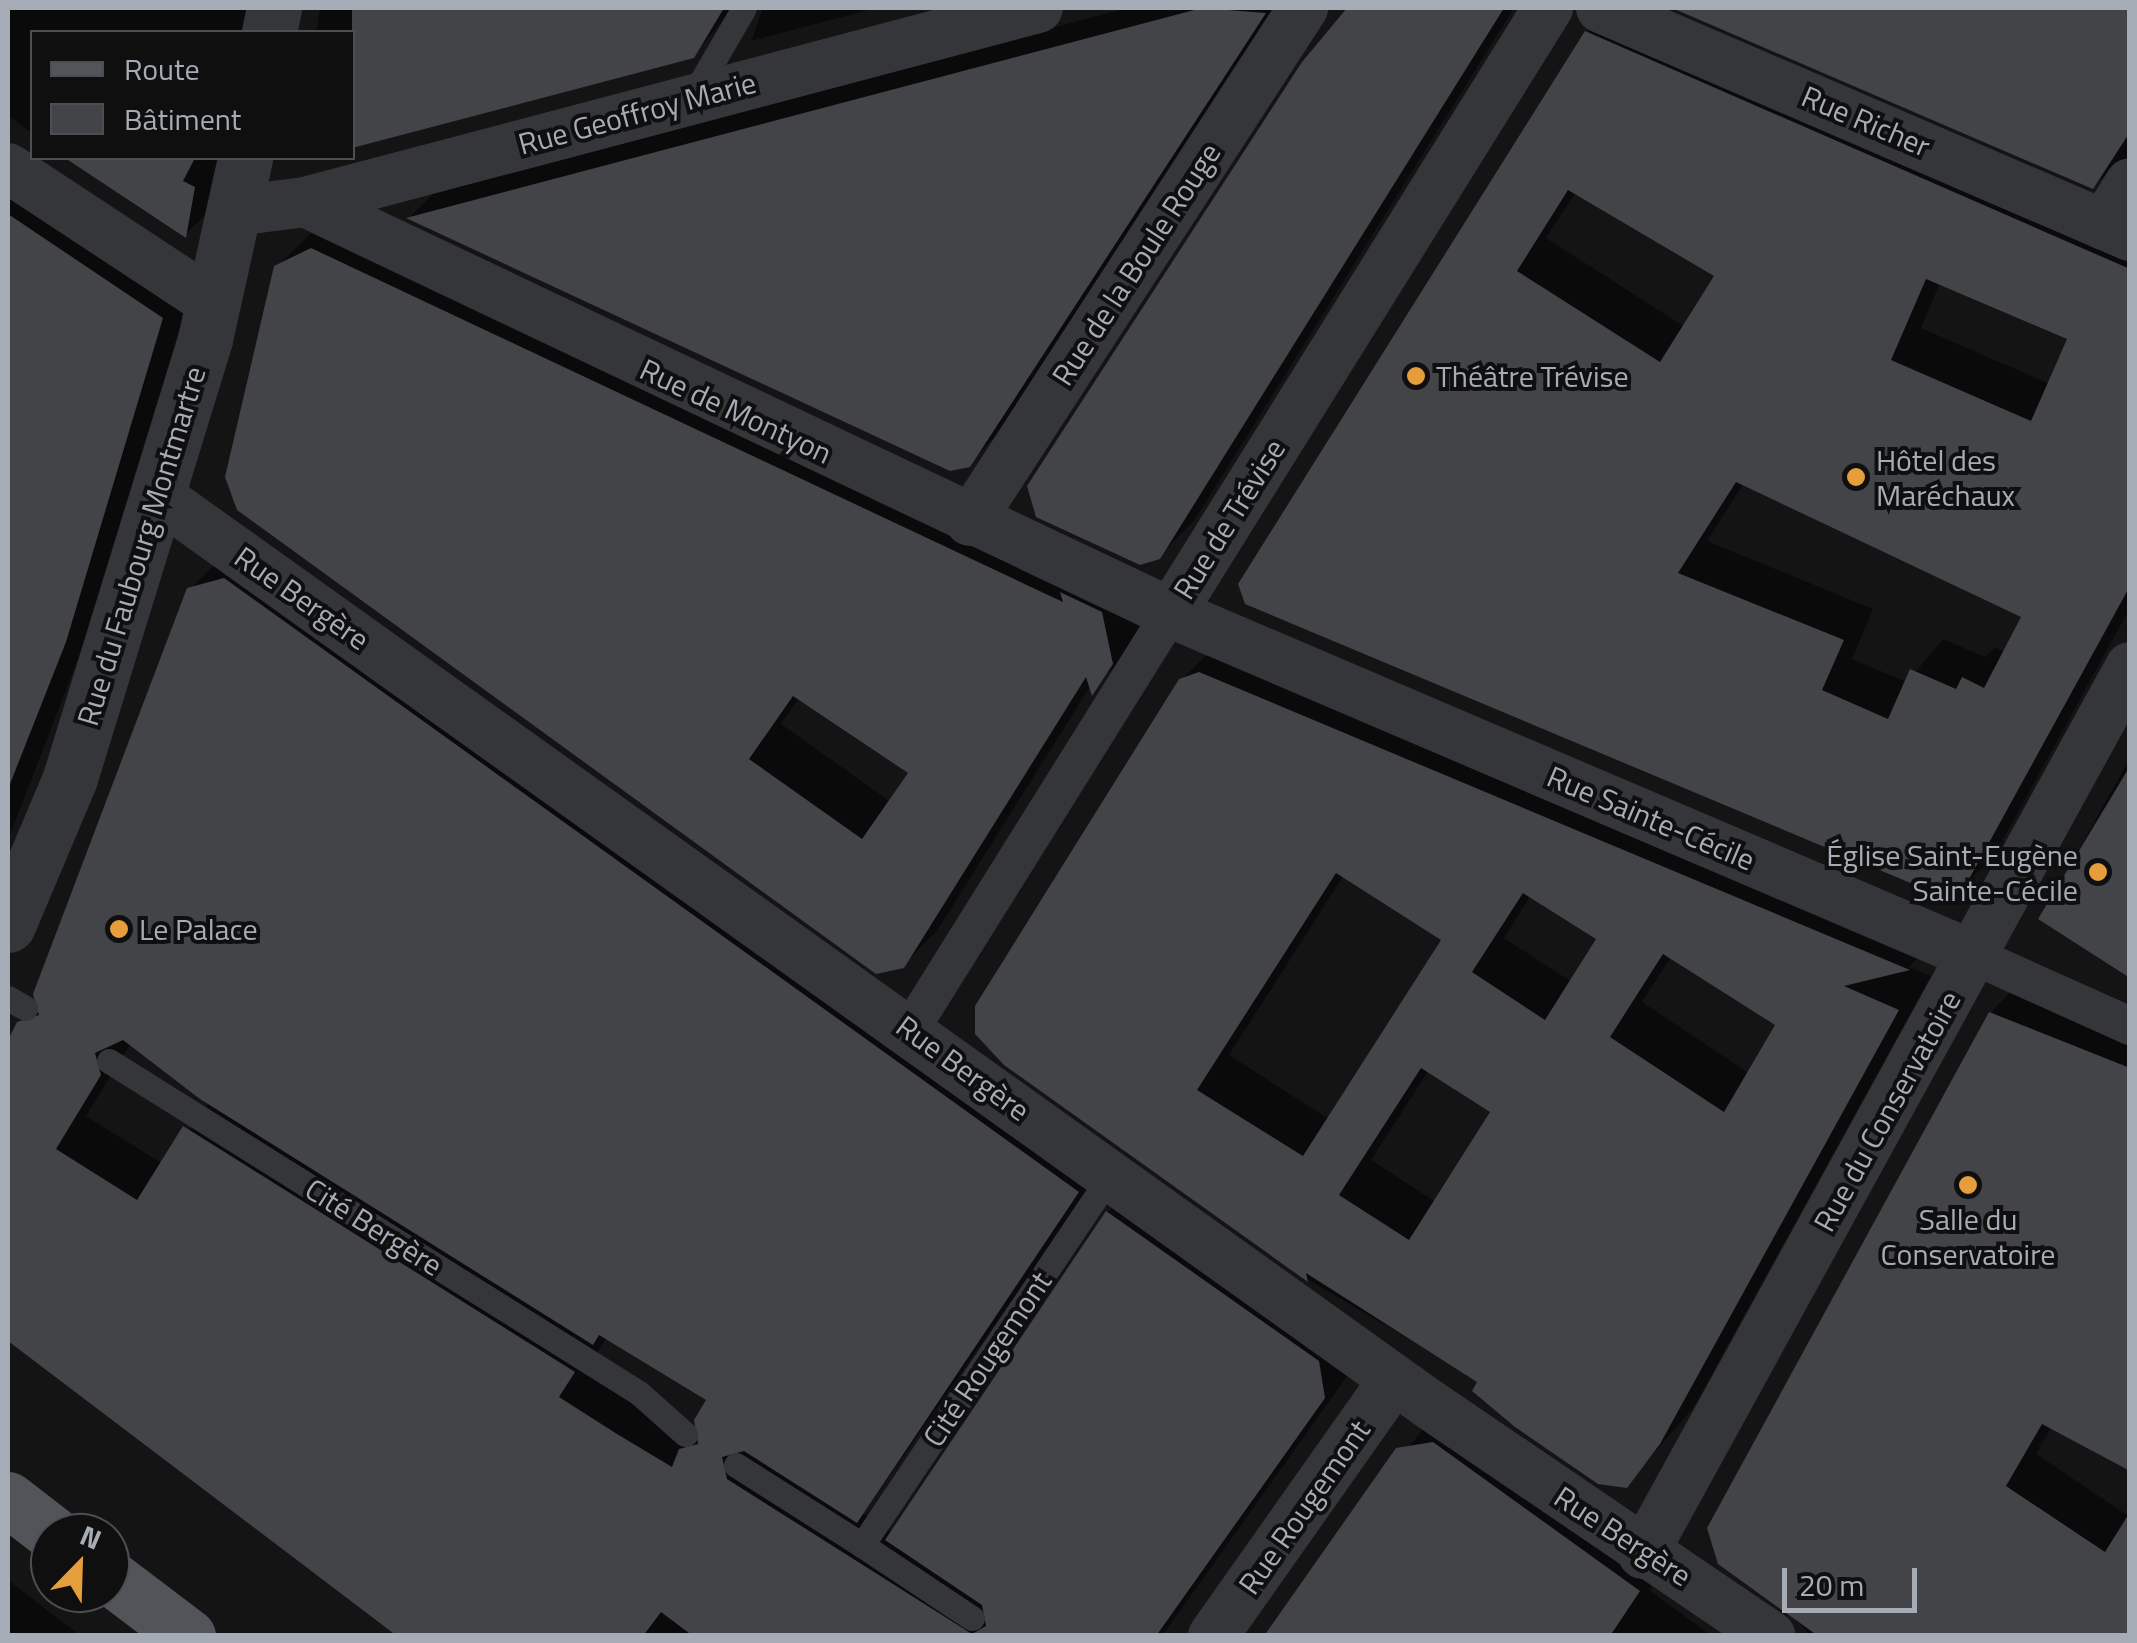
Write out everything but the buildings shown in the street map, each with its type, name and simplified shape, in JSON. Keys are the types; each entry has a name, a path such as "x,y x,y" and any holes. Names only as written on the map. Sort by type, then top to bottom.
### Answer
{"main road":[{"path":"8,1500 30,1516"},
{"path":"130,1592 188,1636"}],"street":[{"name":"Rue Geoffroy Marie","path":"235,211 305,202 1038,8"},
{"name":"Rue de la Boule Rouge","path":"970,521 1303,8"},
{"name":"Rue de Trévise","path":"910,1030 1548,8"},
{"name":"Rue Richer","path":"1601,8 2117,230"},
{"name":"Rue du Faubourg Montmartre","path":"8,924 70,778 214,304 245,160"},
{"path":"8,168 214,304"},
{"path":"2117,230 2130,183"},
{"name":"Rue de Montyon","path":"305,202 970,521 1171,613"},
{"name":"Rue Bergère","path":"156,495 1394,1379 1643,1554 1771,1636"},
{"name":"Rue Sainte-Cécile","path":"1171,613 2130,1026"},
{"name":"Rue du Conservatoire","path":"1643,1554 2130,666"},
{"name":"Rue Rougemont","path":"1214,1636 1394,1379"}],"lane":[{"path":"690,99 744,8"},
{"name":"Cité Bergère","path":"110,1061 640,1393 686,1434"},
{"name":"Cité Rougemont","path":"862,1545 1111,1174"},
{"path":"736,1466 972,1618"}],"place":[{"name":"Théâtre Trévise","path":"1416,376"},
{"name":"Hôtel des Maréchaux","path":"1856,477"},
{"name":"Église Saint-Eugène Sainte-Cécile","path":"2098,872"},
{"name":"Le Palace","path":"119,929"},
{"name":"Salle du Conservatoire","path":"1968,1185"}]}
